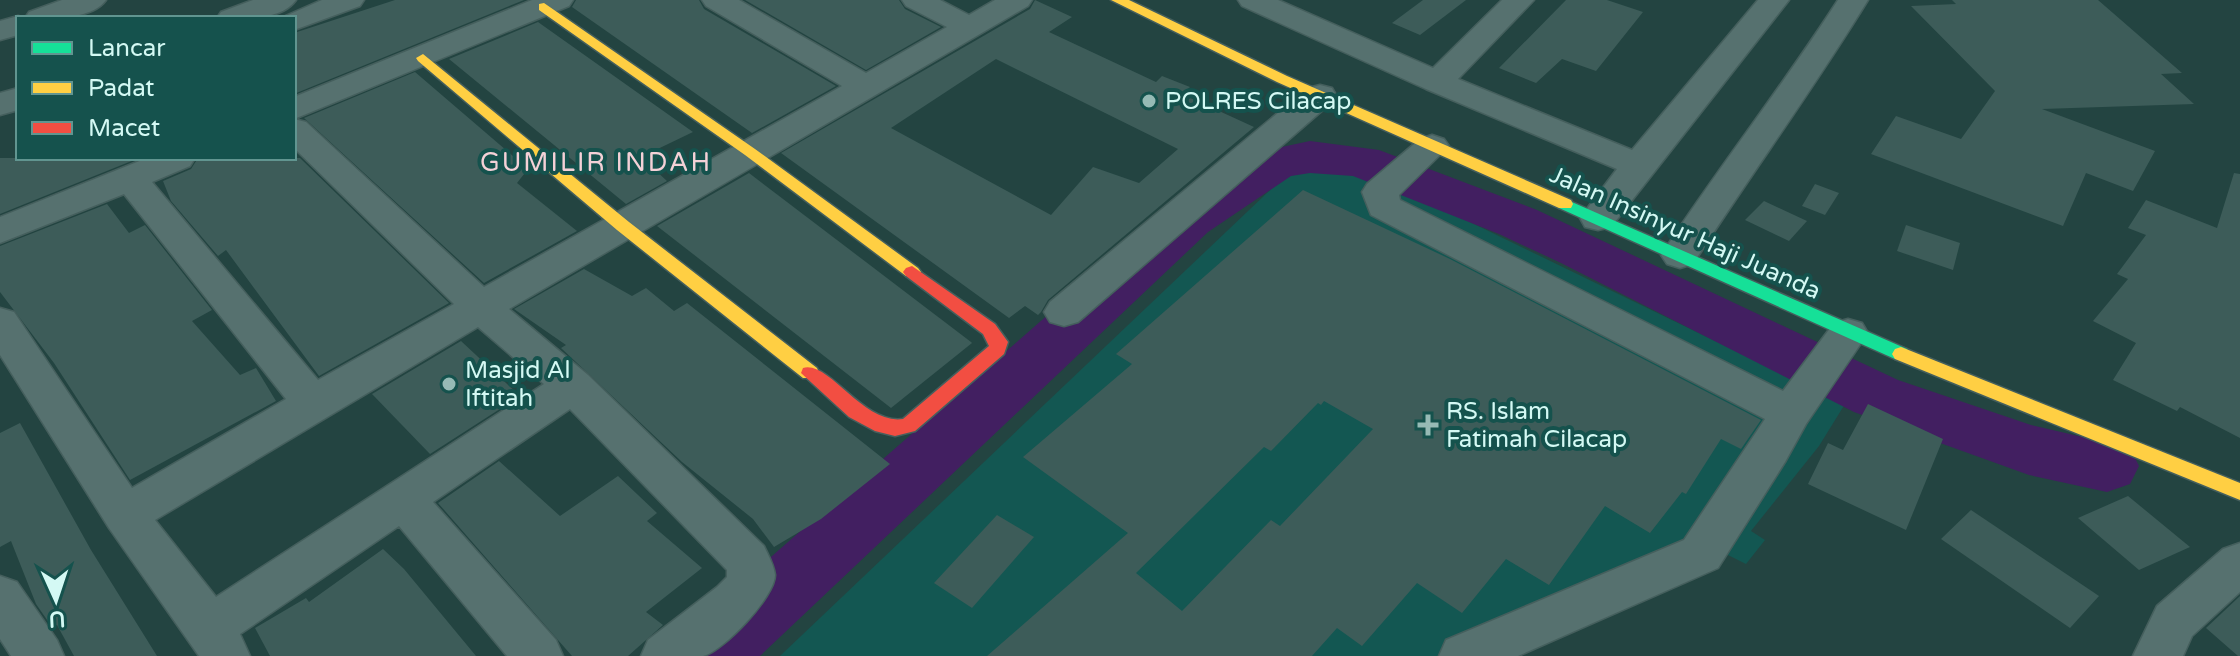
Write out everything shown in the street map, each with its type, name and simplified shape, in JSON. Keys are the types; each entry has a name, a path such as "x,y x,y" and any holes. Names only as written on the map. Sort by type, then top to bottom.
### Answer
{"street":[{"path":"53,16 91,0"},
{"path":"237,16 281,0"},
{"path":"296,20 349,0"},
{"path":"717,0 866,86"},
{"path":"917,0 970,27"},
{"path":"125,515 313,403 1017,0"},
{"name":"Jalan Insinyur Haji Juanda","path":"1118,0 1320,95 1410,166 1598,218 1680,255 1840,345 2240,492"},
{"path":"1253,0 1437,82 1638,165"},
{"path":"1437,82 1519,0"},
{"path":"1598,218 1774,0"},
{"path":"1680,255 1736,169 1815,61 1849,1"},
{"path":"296,108 551,3 989,329 996,335 998,349 908,426 897,430 878,427 623,226 423,58"},
{"path":"1064,312 1320,95"},
{"path":"296,131 481,307 573,386 738,549 751,571 749,584 739,598 666,656"},
{"path":"0,231 173,160"},
{"path":"1410,166 1380,192 1384,207 1798,403"},
{"path":"130,178 313,403"},
{"path":"0,322 125,515 217,642 403,499 573,386"},
{"path":"1464,656 1701,554 1798,403 1840,345"},
{"path":"403,499 538,656"},
{"path":"2158,656 2174,621 2240,563"},
{"path":"0,597 39,656"}],"shaded area":[{"name":"RS. Islam Fatimah Cilacap","path":"1319,168 1367,172 1845,404 1819,446 1751,531 1765,540 1746,564 1716,549 1504,656 780,656 1288,173"}],"building":[{"path":"395,0 524,0 296,93 296,32"},
{"path":"576,0 699,0 704,9 836,86 752,133 572,7"},
{"path":"745,0 899,0 905,9 941,27 866,70"},
{"path":"1035,0 1072,17 1049,32 1156,82 1162,76 1190,87 1182,94 1254,127 1048,300 1038,315 1025,306 1009,318 781,153 1030,9","holes":["996,59 1178,149 1139,183 1093,167 1051,215 891,128"]},
{"path":"1423,0 1466,0 1420,35 1392,23"},
{"path":"1566,0 1607,0 1643,12 1596,71 1562,59 1536,83 1499,68"},
{"path":"1952,0 2098,0 2182,73 2161,74 2194,104 2042,109 2155,151 2133,191 2086,173 2063,226 1871,154 1896,116 1961,139 1995,91 1911,6 1956,4"},
{"path":"538,22 693,132 641,157 667,181 626,204 449,59"},
{"path":"415,72 528,169 517,183 577,231 484,283 304,118"},
{"path":"0,158 134,160 0,214"},
{"path":"300,158 449,303 319,376 226,250 218,256 171,201 163,181 191,169 197,160"},
{"path":"749,173 972,343 891,408 657,226"},
{"path":"2234,173 2240,174 2240,438 2180,407 2177,411 2113,380 2136,343 2093,321 2128,279 2117,274 2146,235 2128,228 2146,200 2217,228"},
{"path":"1815,184 1839,193 1825,215 1802,206"},
{"name":"RS. Islam Fatimah Cilacap","path":"1303,190 1450,259 1761,420 1741,449 1721,439 1686,494 1682,492 1650,533 1605,506 1549,585 1506,559 1462,613 1417,583 1362,646 1337,628 1312,656 987,656 1128,533 1023,457 1132,364 1116,354","holes":["1324,401 1373,429 1280,526 1271,520 1182,611 1136,573 1264,447 1271,451 1318,403 1321,405"]},
{"path":"1764,201 1807,221 1789,241 1745,220"},
{"path":"107,204 129,233 145,225 212,310 192,321 240,375 256,368 276,401 130,480 54,363 0,292 0,246"},
{"path":"1906,225 1960,243 1953,270 1897,251"},
{"path":"584,269 632,296 646,288 674,311 687,303 890,464 821,519 774,547 753,519 682,462 561,348 566,345 514,309"},
{"path":"461,341 520,396 430,454 372,394"},
{"path":"1868,404 1943,439 1906,530 1808,484 1828,443 1843,450"},
{"path":"20,423 91,550 157,656 74,656 57,625 52,627 36,604 11,541 0,547 0,433"},
{"path":"499,461 560,516 618,476 657,513 647,521 702,568 646,612 663,625 628,656 572,656 438,503"},
{"path":"2128,496 2190,547 2139,570 2078,518"},
{"path":"1971,510 2099,596 2070,628 1941,539"},
{"path":"997,515 1034,537 972,608 934,583"},
{"path":"383,549 404,569 476,656 270,656 255,628 306,598 309,602"},
{"path":"2240,596 2240,656 2238,656 2206,628"}],"waterway":[{"path":"710,656 1189,220 1276,163 1310,157 1361,161 1518,222 1876,396 2029,450 2107,466"}],"traffic: fast":[{"path":"1565,204 1901,354"}],"traffic: slow":[{"path":"1118,0 1282,79 1565,204"},
{"path":"544,7 750,152 912,272"},
{"path":"423,58 623,226 810,373"},
{"path":"1901,354 2240,492"}],"traffic: jam":[{"path":"810,373 856,412 882,426 895,428 908,426 998,349 999,342 989,329 912,272"}],"place":[{"name":"POLRES Cilacap","path":"1149,101"},
{"name":"Masjid Al Iftitah","path":"449,384"},
{"name":"RS. Islam Fatimah Cilacap","path":"1428,425"}],"district":[{"name":"GUMILIR INDAH","path":"596,162"}]}
